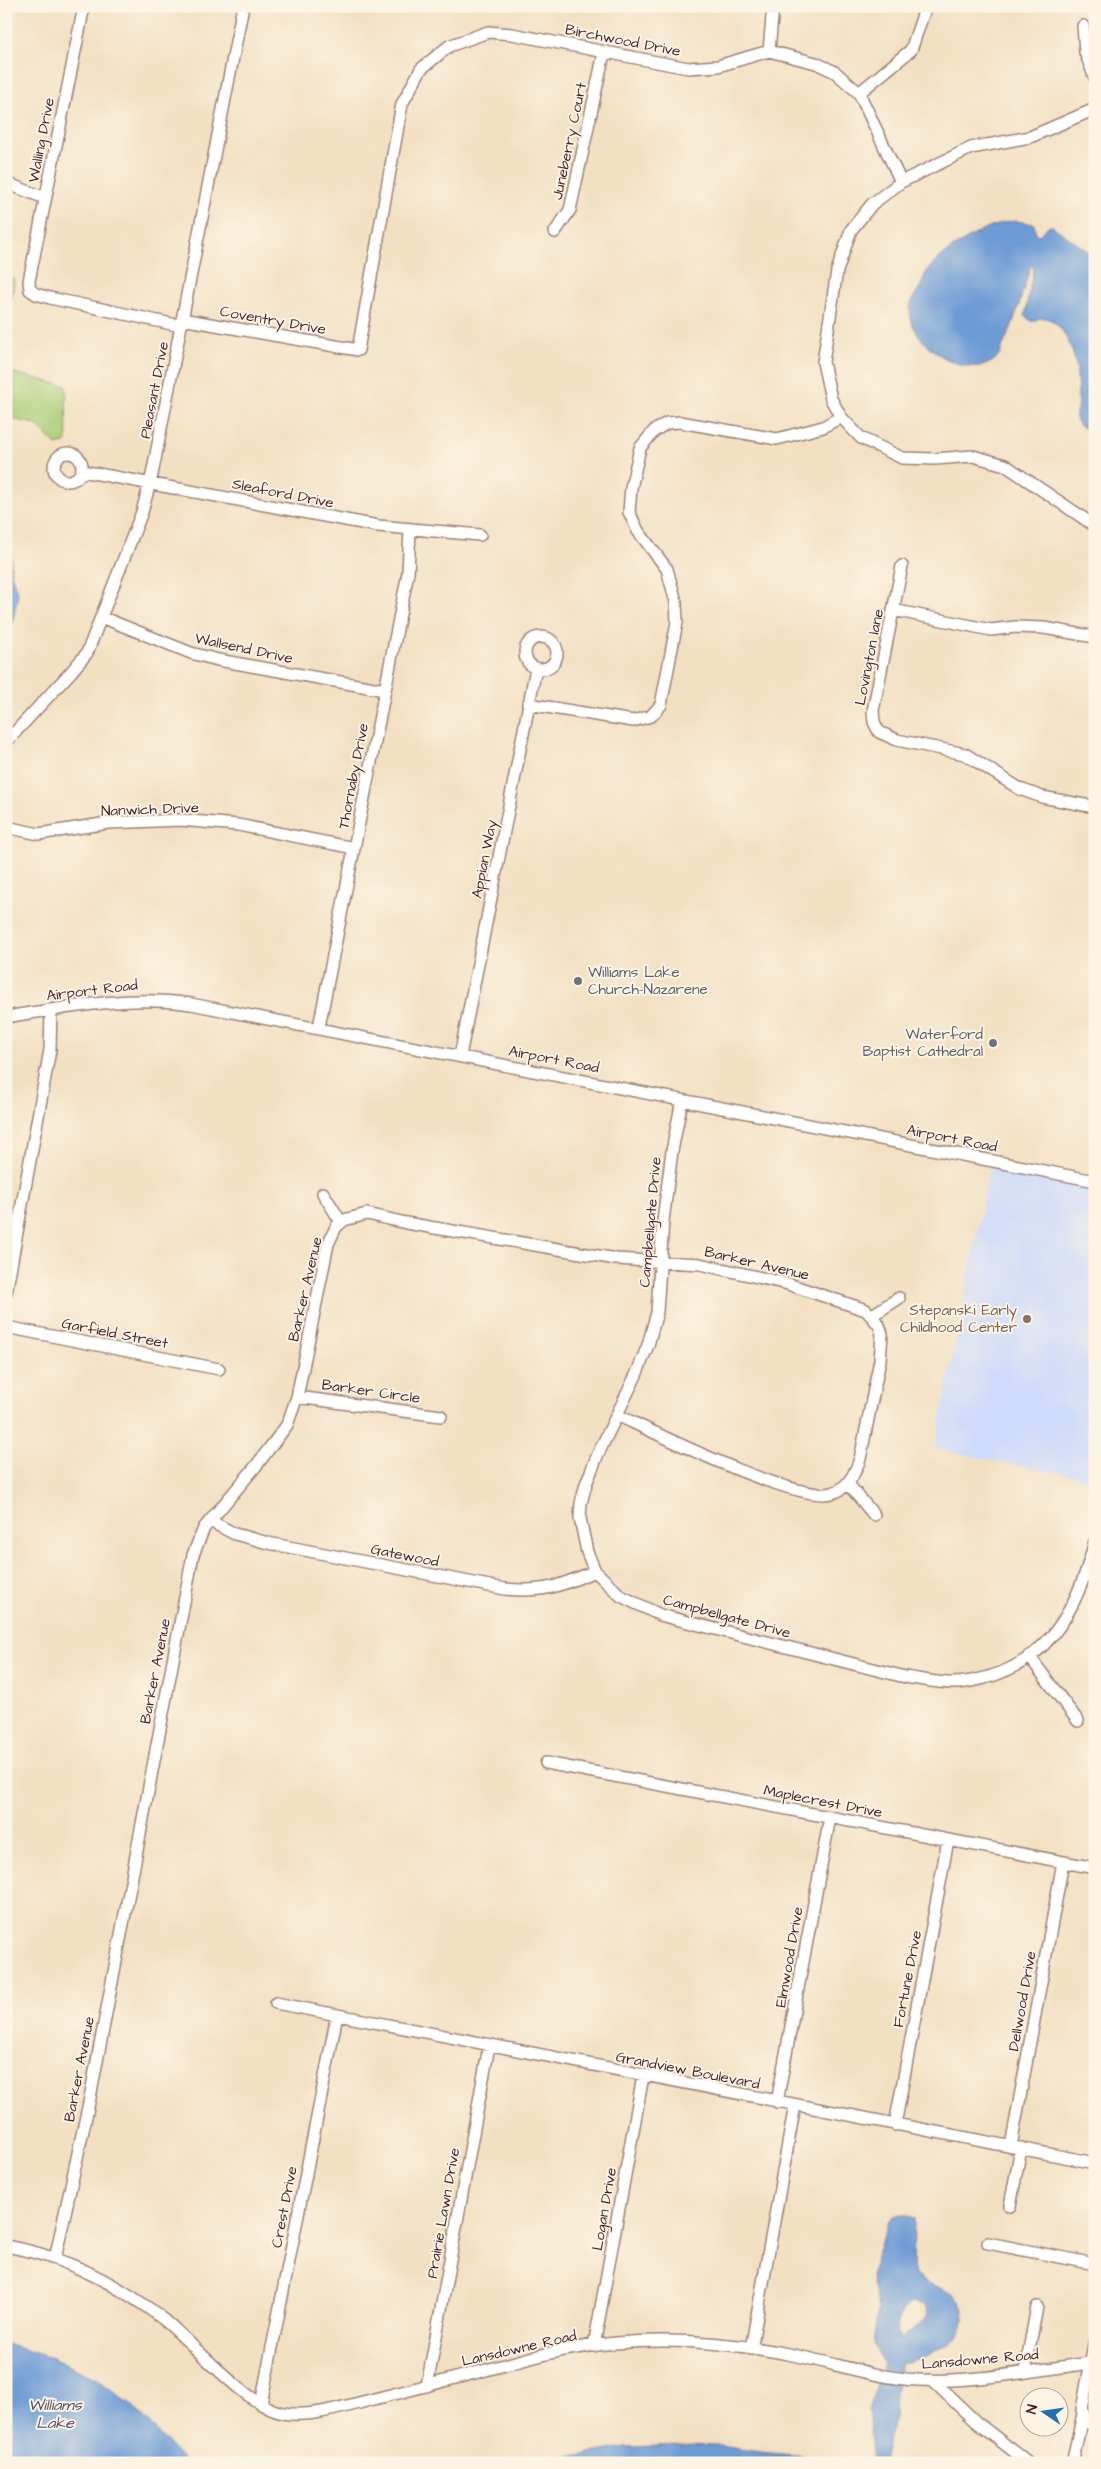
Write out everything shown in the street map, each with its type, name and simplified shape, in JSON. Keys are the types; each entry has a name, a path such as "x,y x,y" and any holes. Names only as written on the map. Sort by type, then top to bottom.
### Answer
{"street":[{"name":"Walling Drive","path":"29,281 84,6"},
{"name":"Pleasant Drive","path":"6,742 82,659 101,617 142,512 150,483 243,6"},
{"path":"773,6 768,51 816,63 836,72 859,93 901,182"},
{"path":"859,93 911,50 926,6"},
{"path":"1083,26 1085,52 1095,78"},
{"name":"Birchwood Drive","path":"358,350 402,104 421,69 450,46 488,32 512,34 688,68 718,66 768,51"},
{"name":"Juneberry Court","path":"555,232 570,210 604,53"},
{"path":"1095,109 1030,137 971,148 901,182 872,204 850,230 837,271 823,362 831,399 841,417 861,438 902,458 935,459 973,456 1005,465 1095,526"},
{"path":"6,183 45,198"},
{"name":"Coventry Drive","path":"29,281 30,290 36,294 182,322 358,350"},
{"path":"528,704 633,721 651,716 661,704 677,622 676,602 667,569 638,531 629,512 631,488 640,448 654,431 668,423 680,422 777,439 823,427 841,417"},
{"name":"Sleaford Drive","path":"82,472 378,526 480,536"},
{"name":"Thornaby Drive","path":"319,1028 408,573 410,530"},
{"name":"Lovington lane","path":"902,566 873,711 874,722 879,732 897,740 964,754 1020,789 1042,797 1095,808"},
{"path":"893,610 992,630 1014,626 1044,628 1095,638"},
{"name":"Wallsend Drive","path":"101,617 191,653 218,660 385,690"},
{"name":"Appian Way","path":"460,1056 536,668"},
{"name":"Nanwich Drive","path":"6,827 39,834 108,823 180,820 238,825 354,848"},
{"name":"Airport Road","path":"6,1017 115,1000 159,1000 202,1005 1095,1181"},
{"path":"6,1293 50,1050 51,1010"},
{"name":"Campbellgate Drive","path":"682,1100 672,1151 663,1220 657,1312 648,1345 598,1454 581,1503 580,1518 587,1552 595,1571 621,1596 660,1615 905,1677 936,1682 964,1682 1002,1672 1029,1656 1052,1639 1066,1618 1077,1596 1095,1541"},
{"path":"323,1193 341,1222"},
{"name":"Barker Avenue","path":"55,2258 90,2098 192,1555 204,1528 287,1426 297,1397 328,1244 336,1227 341,1222 367,1214 504,1241 616,1259 700,1264 788,1284 866,1310 871,1316"},
{"path":"617,1415 728,1466 802,1491 819,1495 834,1493 848,1484 855,1474 860,1459 880,1360 882,1334 879,1325 871,1316 899,1298"},
{"name":"Garfield Street","path":"6,1327 219,1368"},
{"name":"Barker Circle","path":"297,1397 441,1416"},
{"path":"848,1484 874,1515"},
{"name":"Gatewood","path":"210,1521 235,1534 268,1543 505,1590 532,1592 551,1588 595,1571"},
{"path":"1029,1656 1078,1721"},
{"name":"Maplecrest Drive","path":"546,1763 1095,1868"},
{"name":"Elmwood Drive","path":"776,2102 830,1817"},
{"name":"Fortune Drive","path":"895,2125 948,1840"},
{"name":"Dellwood Drive","path":"1010,2206 1016,2147 1063,1862"},
{"name":"Grandview Boulevard","path":"276,2003 1095,2163"},
{"name":"Crest Drive","path":"261,2404 336,2015"},
{"name":"Prairie Lawn Drive","path":"427,2386 489,2046"},
{"name":"Logan Drive","path":"594,2346 643,2076"},
{"path":"751,2349 795,2105"},
{"path":"988,2243 1095,2264"},
{"name":"Lansdowne Road","path":"6,2246 28,2250 71,2264 112,2286 162,2318 261,2404 282,2413 306,2414 427,2386 569,2349 635,2342 687,2341 792,2354 877,2374 932,2380 954,2380 1090,2363"},
{"path":"1025,2371 1036,2307"},
{"path":"1072,2463 1083,2414 1082,2402 1095,2339"},
{"path":"932,2380 976,2422 1029,2463"},
{"path":"1083,2414 1086,2421 1095,2428"}],"shaded area":[{"name":"Stepanski Early Childhood Center","path":"990,1166 1095,1188 1095,1480 935,1449"}],"green space":[{"path":"6,276 15,279 12,296 6,307"},
{"path":"6,371 66,386 67,442 56,445 35,424 6,418"}],"water":[{"path":"1016,221 1034,224 1036,234 1039,235 1047,227 1052,226 1095,256 1095,432 1080,426 1076,419 1078,400 1077,373 1067,339 1056,324 1049,319 1041,318 1032,322 1025,316 1034,264 1030,268 1015,316 1000,354 986,364 973,366 958,364 944,357 930,348 912,324 910,307 912,301 927,272 935,262 956,246 981,231"},
{"path":"6,527 11,547 11,573 18,595 12,624 6,635"},
{"path":"901,2214 914,2218 913,2273 922,2280 954,2296 961,2304 964,2316 963,2326 952,2342 921,2358 902,2363 895,2392 894,2421 882,2463 873,2463 868,2410 884,2364 873,2343 878,2310 871,2272 888,2224 894,2216","holes":["912,2302 925,2305 926,2316 923,2321 901,2339 896,2333 902,2312"]},
{"name":"Williams Lake","path":"6,2344 52,2358 95,2378 131,2404 186,2463 6,2463"},
{"path":"720,2446 805,2456 812,2461 821,2463 526,2463 627,2447"}],"place":[{"name":"Williams Lake Church-Nazarene","path":"578,981"},
{"name":"Waterford Baptist Cathedral","path":"993,1043"},
{"name":"Stepanski Early Childhood Center","path":"1027,1319"}]}
